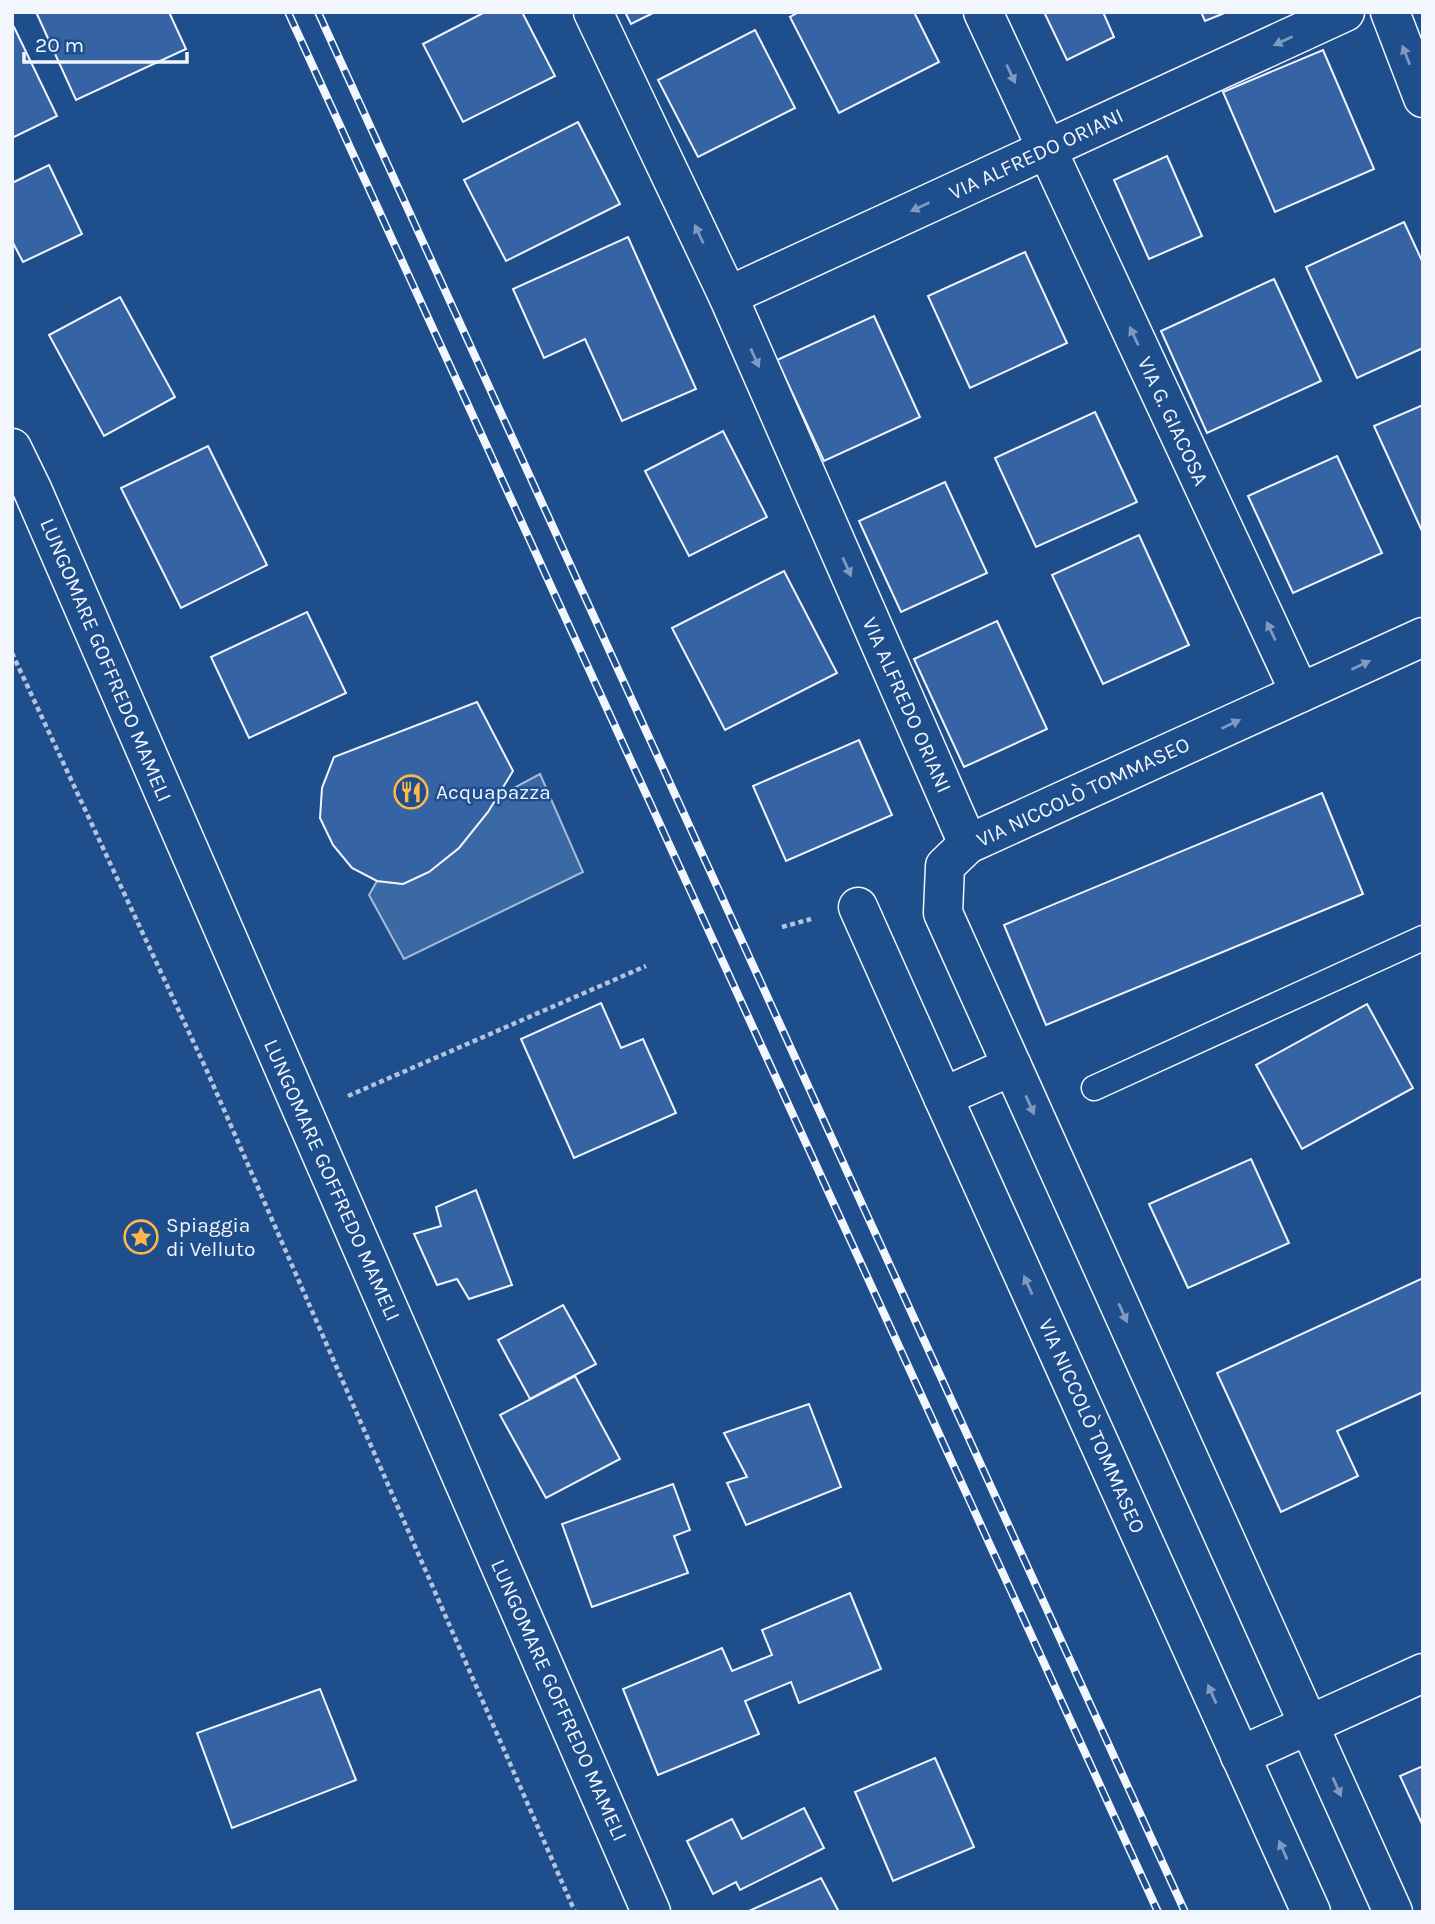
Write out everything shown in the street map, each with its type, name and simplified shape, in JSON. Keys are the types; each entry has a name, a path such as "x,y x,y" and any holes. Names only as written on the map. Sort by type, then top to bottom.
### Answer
{"street":[{"name":"VIA ALFREDO ORIANI","path":"593,12 728,296 968,844"},
{"name":"VIA G. GIACOSA","path":"982,12 1300,693"},
{"name":"VIA ALFREDO ORIANI","path":"728,296 1345,12"},
{"path":"1390,12 1423,98"},
{"name":"LUNGOMARE GOFFREDO MAMELI","path":"12,448 651,1912"},
{"name":"VIA NICCOLÒ TOMMASEO","path":"1393,1912 943,913 945,866 968,844 1423,637"},
{"name":"VIA NICCOLÒ TOMMASEO","path":"858,906 1311,1912"},
{"path":"943,1097 1012,1066"},
{"path":"1240,1756 1423,1673"}],"lane":[{"path":"1094,1088 1423,938"}],"path":[{"path":"12,653 207,1071 575,1912"},
{"path":"304,1115 646,966"}],"water":[{"path":"540,774 583,872 404,959 369,895 377,881 403,884 429,872 459,848 497,797"}],"building":[{"path":"36,12 169,12 186,49 76,100"},
{"path":"485,12 522,12 555,76 463,122 423,44"},
{"path":"625,12 655,12 631,24"},
{"path":"799,12 914,12 939,62 839,113 790,17"},
{"path":"1044,12 1103,12 1114,37 1067,60"},
{"path":"1201,12 1227,12 1205,21"},
{"path":"14,27 57,116 12,138 12,28"},
{"path":"755,30 795,108 698,157 658,80"},
{"path":"1323,50 1374,169 1275,212 1223,92"},
{"path":"578,122 620,204 506,261 464,180"},
{"path":"1167,156 1202,236 1149,259 1114,180"},
{"path":"49,165 82,234 23,262 12,241 12,183"},
{"path":"1404,222 1423,263 1423,348 1357,378 1306,267"},
{"path":"628,237 696,389 622,421 585,339 544,358 513,289"},
{"path":"1025,252 1067,343 970,388 928,296"},
{"path":"1274,279 1321,381 1207,433 1161,331"},
{"path":"120,297 175,397 104,436 49,335"},
{"path":"874,316 920,417 824,461 777,360"},
{"path":"1423,405 1423,531 1422,531 1374,426"},
{"path":"1095,412 1137,502 1036,547 995,458"},
{"path":"723,431 767,517 689,556 645,471"},
{"path":"208,446 267,565 181,608 121,488"},
{"path":"1337,456 1382,553 1293,593 1248,496"},
{"path":"945,482 987,573 901,612 859,521"},
{"path":"1139,535 1189,645 1103,684 1052,575"},
{"path":"784,571 837,673 725,730 672,628"},
{"path":"307,612 346,693 249,738 211,657"},
{"path":"997,621 1047,729 964,767 914,659"},
{"name":"Acquapazza","path":"477,702 513,771 488,812 459,848 429,872 403,884 377,881 352,868 333,845 320,818 322,788 334,757"},
{"path":"859,740 892,815 786,861 753,786"},
{"path":"1322,793 1363,894 1046,1025 1004,925"},
{"path":"601,1003 621,1048 643,1039 676,1113 574,1158 521,1039"},
{"path":"1367,1004 1413,1088 1302,1149 1256,1065"},
{"path":"1251,1159 1289,1243 1188,1288 1149,1204"},
{"path":"476,1190 512,1285 469,1299 457,1279 437,1285 414,1234 441,1226 436,1207"},
{"path":"1423,1278 1423,1392 1337,1431 1358,1476 1281,1512 1217,1373"},
{"path":"563,1305 596,1364 530,1399 498,1340"},
{"path":"575,1376 620,1459 546,1498 500,1415"},
{"path":"809,1404 841,1487 746,1525 727,1483 747,1477 724,1433"},
{"path":"673,1484 690,1530 674,1536 688,1573 592,1607 562,1524"},
{"path":"850,1593 881,1669 799,1703 791,1682 745,1701 759,1734 658,1775 623,1689 722,1648 732,1671 772,1655 762,1630"},
{"path":"320,1689 356,1780 232,1828 197,1733"},
{"path":"935,1758 974,1847 893,1881 855,1792"},
{"path":"1423,1766 1423,1826 1400,1776"},
{"path":"804,1808 824,1848 740,1890 736,1882 713,1894 687,1841 732,1819 742,1839"},
{"path":"821,1878 839,1912 747,1912"}],"railway":[{"path":"288,12 1158,1912"},
{"path":"318,12 1185,1912"}],"place":[{"name":"Acquapazza","path":"411,792"},
{"name":"Spiaggia di Velluto","path":"141,1237"}]}
